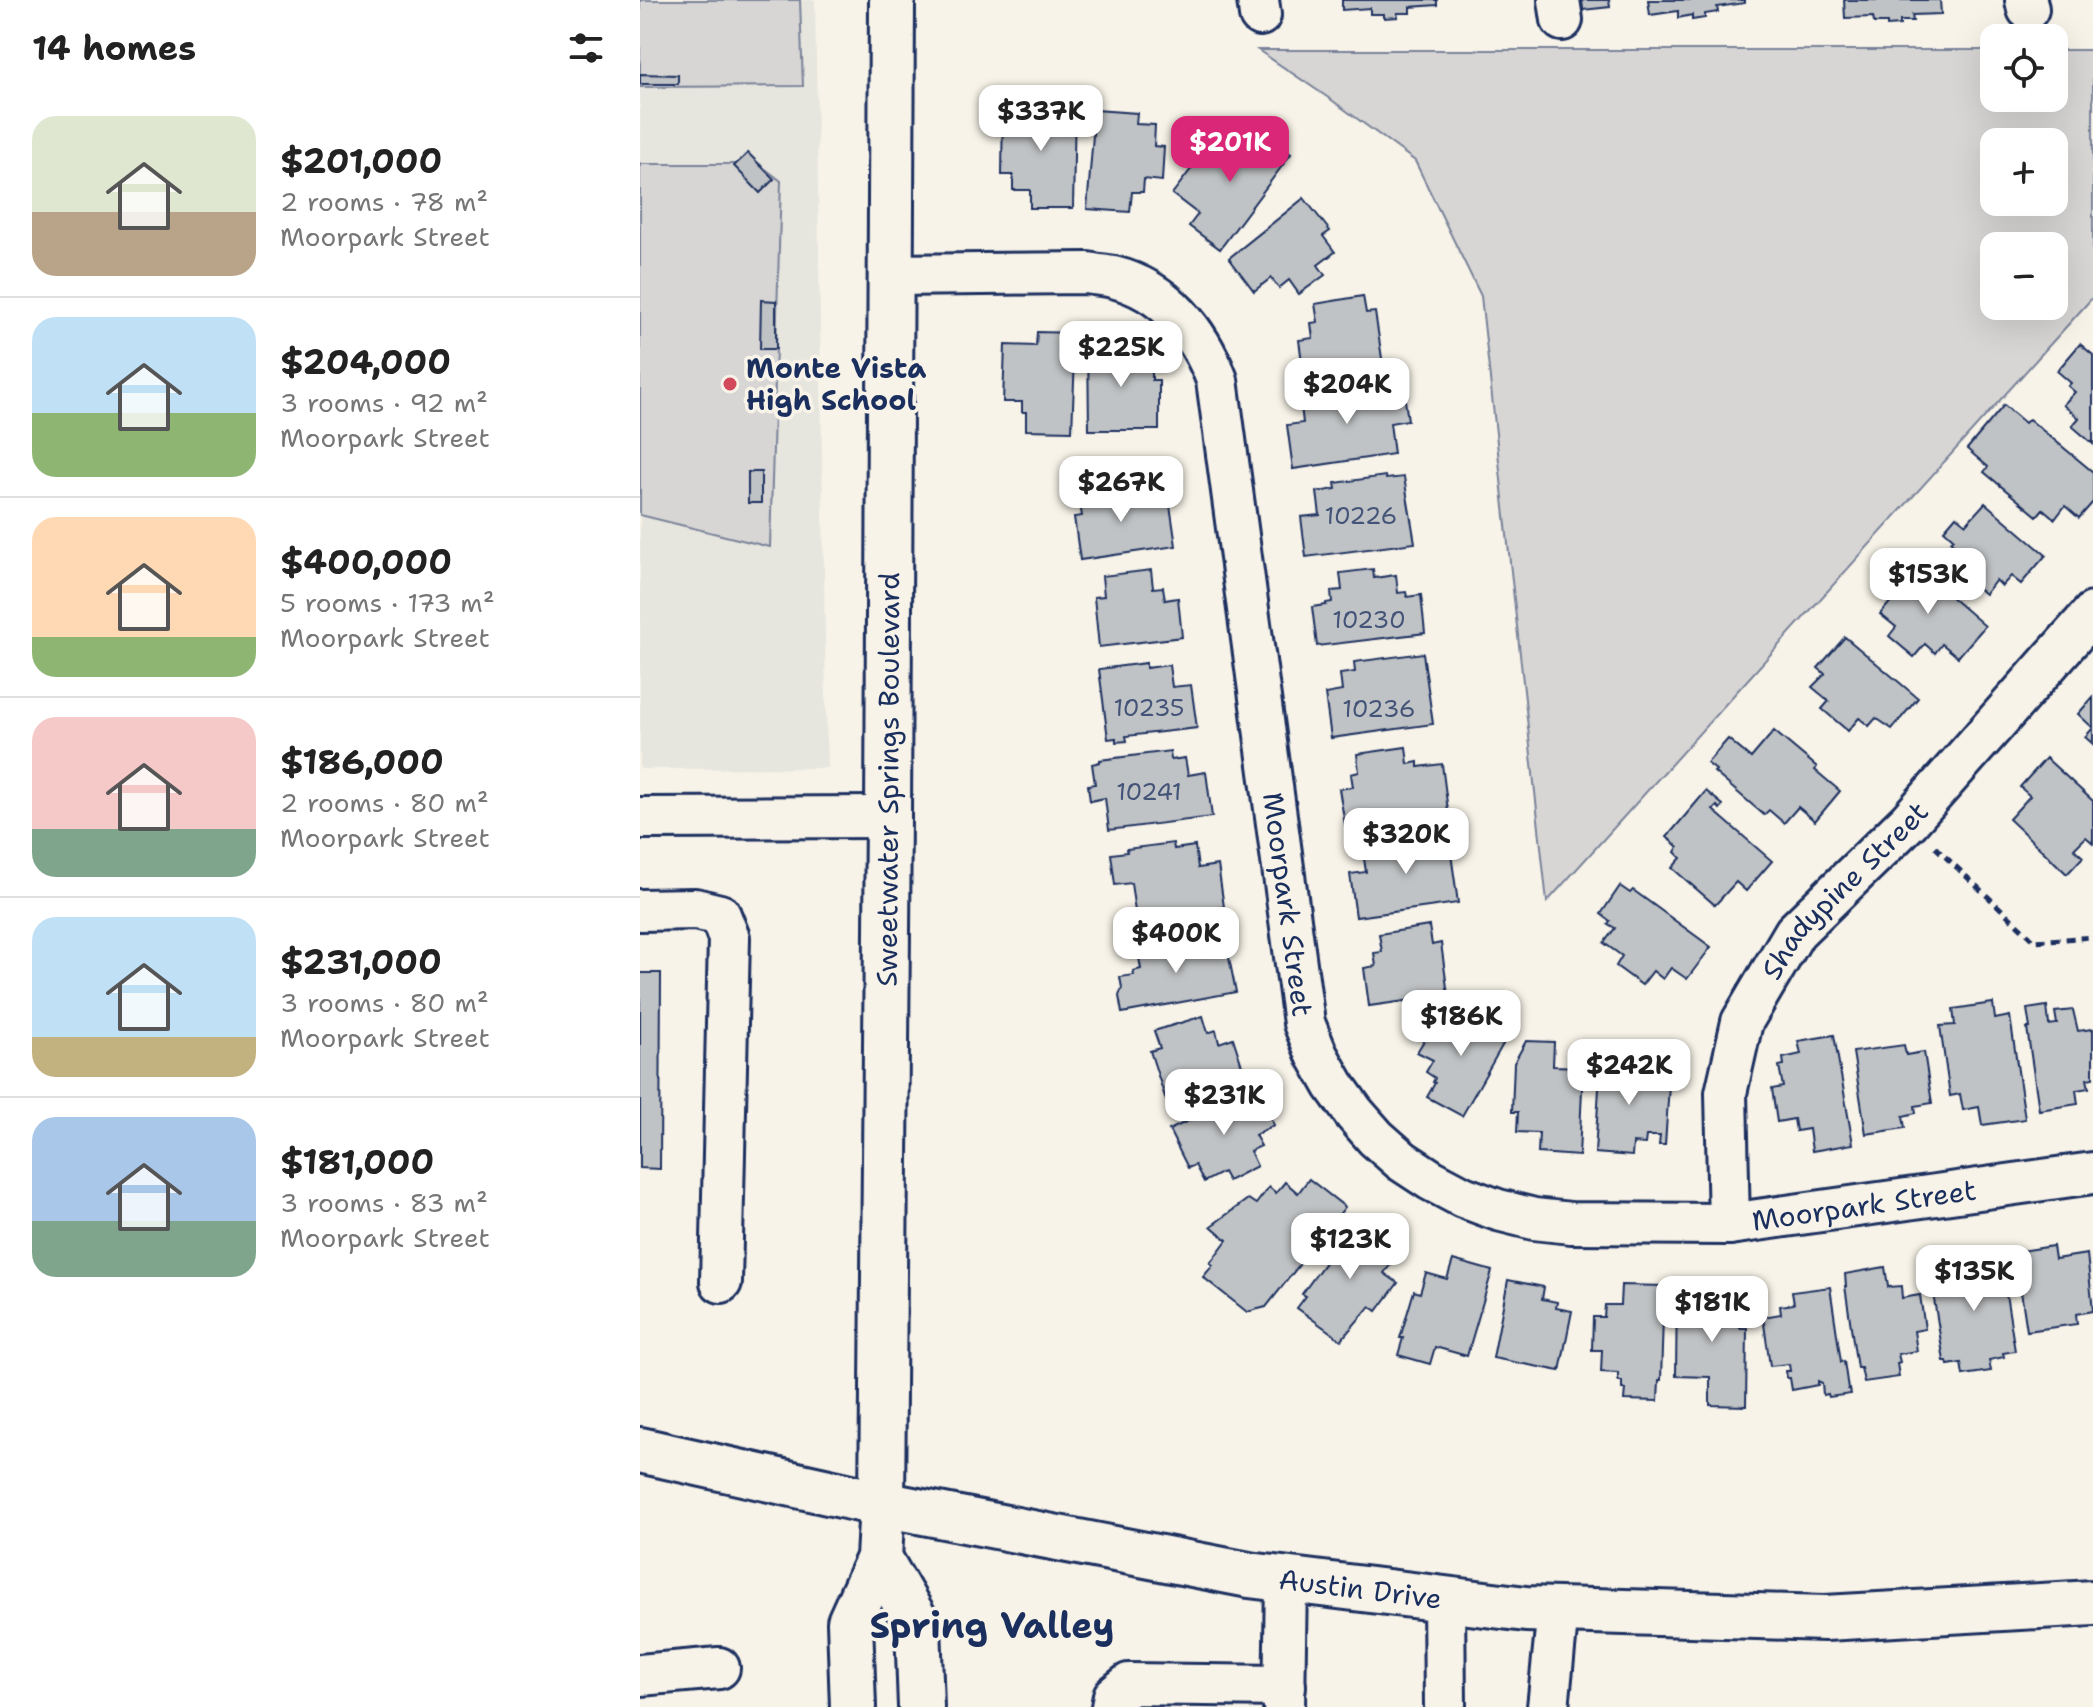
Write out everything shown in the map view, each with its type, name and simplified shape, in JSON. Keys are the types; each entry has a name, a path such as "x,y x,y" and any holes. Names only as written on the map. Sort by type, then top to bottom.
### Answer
{"main road":[{"name":"Sweetwater Springs Boulevard","path":"853,1707 850,1622 879,1558 882,1504 892,0"},
{"name":"Austin Drive","path":"640,1450 882,1504 1249,1575 1526,1609 1825,1618 2093,1603"},
{"path":"879,1558 918,1625 921,1707"}],"street":[{"name":"Moorpark Street","path":"891,275 1088,273 1114,278 1138,286 1170,308 1196,335 1209,357 1217,380 1304,1023 1334,1085 1376,1138 1402,1161 1463,1197 1498,1210 1534,1219 1571,1223 1729,1224 2093,1173"},
{"name":"Shadypine Street","path":"1729,1224 1726,1093 1742,1022 1795,932 1909,821 2093,613"},
{"path":"640,818 888,817"},
{"path":"640,910 695,909 720,915 729,938 721,1282"},
{"path":"1112,1707 1114,1696 1129,1684 1284,1696 1286,1580"},
{"path":"1444,1599 1445,1707"},
{"path":"1548,1707 1558,1610"},
{"path":"640,1675 719,1668"}],"path":[{"path":"1909,821 2035,941 2093,937"}],"shaded area":[{"name":"Monte Vista High School","path":"640,0 815,0 827,768 640,769"},
{"path":"640,0 800,0 803,86 640,87"},
{"path":"1258,50 1980,50 1980,112 2068,112 2068,50 2093,50 2093,297 1547,902 1481,296 1415,161"},
{"path":"640,164 759,164 781,181 770,547 640,515"}],"building":[{"path":"1342,0 1437,0 1437,5 1410,7 1410,13 1397,13 1398,17 1384,18 1384,14 1370,14 1370,8 1342,10"},
{"path":"1582,0 1609,0 1610,7 1583,10"},
{"path":"1648,0 1745,0 1745,3 1717,7 1718,12 1692,20 1692,15 1678,18 1678,11 1650,15"},
{"path":"1844,0 1940,0 1941,14 1912,15 1913,21 1900,21 1900,25 1887,26 1887,23 1874,23 1873,17 1845,18"},
{"path":"640,74 678,75 678,84 640,84"},
{"path":"1003,105 1075,105 1073,208 1030,208 1030,190 1013,190 1013,175 1002,175"},
{"path":"1095,110 1137,113 1136,124 1155,125 1154,146 1164,147 1162,181 1144,179 1143,192 1132,192 1130,212 1087,209"},
{"path":"1251,125 1291,154 1220,249 1189,226 1198,214 1172,194 1208,147 1221,157 1228,148 1231,151"},
{"path":"748,153 774,179 760,193 734,166"},
{"path":"1304,198 1330,231 1323,236 1335,252 1318,265 1325,275 1299,294 1289,280 1279,288 1271,278 1254,291 1229,258"},
{"path":"1363,296 1366,313 1375,312 1383,365 1304,377 1299,340 1313,338 1311,323 1318,322 1315,304"},
{"path":"761,300 776,301 776,349 760,349"},
{"path":"1037,332 1076,333 1072,431 1026,430 1026,412 1022,412 1022,402 1003,402 1005,345 1036,346"},
{"path":"1088,340 1130,340 1130,361 1152,360 1152,380 1159,380 1159,430 1089,430"},
{"path":"2080,344 2093,355 2093,444 2072,426 2079,418 2063,405 2075,392 2068,386 2071,383 2057,371"},
{"path":"1384,384 1385,389 1403,387 1408,420 1390,423 1394,454 1293,469 1287,425 1303,423 1301,406 1316,404 1315,394"},
{"path":"2004,405 2025,423 2029,419 2093,472 2093,502 2079,518 2065,506 2055,519 2043,509 2037,516 1984,472 1988,467 1967,449"},
{"path":"748,472 761,472 761,503 748,503"},
{"path":"1385,476 1386,479 1404,477 1415,543 1306,557 1301,517 1320,515 1317,492 1336,489 1335,483"},
{"path":"1132,480 1136,507 1170,505 1176,546 1080,560 1074,517 1082,516 1079,498 1101,495 1099,485"},
{"path":"1985,503 2046,555 2021,584 2011,576 2002,586 1996,580 1985,594 1947,562 1959,549 1944,530 1956,516 1966,524"},
{"path":"1912,563 1985,626 1958,657 1942,644 1935,653 1925,644 1914,657 1889,636 1896,627 1880,614 1892,600 1886,595"},
{"path":"1373,569 1374,578 1396,575 1398,593 1406,592 1407,597 1421,595 1425,633 1317,646 1312,607 1332,602 1331,591 1342,590 1340,573"},
{"path":"1151,570 1153,588 1163,587 1165,600 1178,598 1182,637 1099,647 1094,597 1104,596 1102,576"},
{"path":"1845,637 1918,698 1892,729 1876,718 1869,726 1859,718 1848,731 1822,709 1829,701 1812,687 1825,674 1818,668"},
{"path":"1423,653 1433,724 1331,738 1325,694 1342,691 1340,674 1355,672 1354,662"},
{"path":"1146,663 1146,668 1169,665 1172,687 1191,685 1197,728 1126,736 1127,741 1108,739 1099,669"},
{"path":"2093,697 2093,728 2078,714"},
{"path":"2093,728 2093,744 2085,737"},
{"path":"1774,731 1840,791 1815,821 1798,807 1784,823 1769,810 1764,815 1707,763 1728,739 1751,758"},
{"path":"1406,747 1408,764 1418,762 1418,767 1442,764 1448,811 1345,825 1339,789 1353,787 1351,774 1359,772 1357,754"},
{"path":"1170,751 1171,760 1185,758 1188,775 1206,772 1212,817 1109,830 1105,798 1090,801 1088,785 1095,784 1092,764 1100,760"},
{"path":"2046,758 2093,801 2093,843 2086,837 2074,849 2083,857 2067,874 2009,819 2030,796 2020,787"},
{"path":"1706,791 1723,805 1713,810 1772,861 1746,891 1736,882 1715,905 1672,868 1681,858 1675,852 1678,847 1667,837"},
{"path":"1448,833 1458,903 1356,917 1350,874 1366,872 1363,852 1380,849 1379,842"},
{"path":"1173,843 1174,849 1195,846 1198,868 1218,865 1224,907 1136,919 1131,883 1115,885 1111,854"},
{"path":"1620,886 1630,893 1633,890 1711,947 1687,979 1671,968 1663,979 1653,971 1642,985 1616,966 1622,956 1604,943 1615,928 1601,914"},
{"path":"1429,926 1432,945 1441,943 1448,995 1369,1006 1364,968 1376,966 1374,953 1382,952 1379,934"},
{"path":"1173,934 1173,937 1191,934 1194,947 1206,945 1208,956 1228,953 1236,992 1122,1013 1120,977 1134,975 1133,971 1141,969 1138,952 1159,947 1157,936"},
{"path":"640,973 661,973 660,1169 640,1168"},
{"path":"1993,1003 1995,1019 2010,1016 2025,1119 1982,1125 1979,1107 1963,1110 1960,1094 1950,1096 1940,1026 1955,1025 1953,1009"},
{"path":"2047,1006 2049,1025 2057,1024 2055,1012 2073,1010 2078,1031 2093,1029 2093,1078 2087,1079 2089,1088 2076,1090 2078,1104 2039,1110 2027,1009"},
{"path":"1453,1010 1469,1019 1473,1012 1510,1032 1462,1116 1427,1097 1435,1083 1435,1078 1426,1072 1433,1060 1417,1052 1434,1024 1442,1029"},
{"path":"1203,1016 1208,1033 1216,1030 1219,1043 1233,1038 1245,1075 1166,1100 1150,1051 1160,1048 1154,1031"},
{"path":"1834,1035 1853,1144 1812,1151 1809,1129 1796,1131 1794,1119 1777,1122 1772,1089 1783,1087 1779,1066 1784,1065 1783,1058 1801,1054 1798,1041"},
{"path":"1526,1041 1554,1042 1553,1066 1583,1067 1579,1156 1538,1153 1539,1133 1517,1132 1518,1112 1512,1112 1514,1063"},
{"path":"1904,1045 1906,1055 1924,1052 1932,1103 1915,1106 1916,1113 1903,1116 1905,1128 1866,1134 1853,1052"},
{"path":"1603,1059 1650,1062 1650,1083 1669,1085 1665,1145 1659,1145 1660,1136 1646,1136 1645,1144 1633,1143 1632,1156 1595,1153"},
{"path":"1255,1089 1274,1125 1255,1135 1261,1146 1250,1151 1257,1166 1228,1181 1223,1172 1204,1182 1195,1165 1188,1168 1169,1130"},
{"path":"1309,1179 1345,1207 1266,1307 1247,1312 1203,1277 1227,1240 1211,1226 1248,1199 1256,1204 1269,1187 1276,1193 1285,1182 1298,1193"},
{"path":"1358,1217 1391,1240 1379,1256 1391,1264 1384,1273 1398,1283 1377,1311 1370,1306 1341,1340 1297,1308 1306,1296 1302,1294"},
{"path":"2053,1246 2055,1259 2087,1254 2093,1311 2076,1314 2077,1324 2027,1331 2015,1252"},
{"path":"1999,1250 2015,1351 1989,1360 1991,1371 1963,1375 1961,1363 1948,1365 1944,1361 1933,1293 1944,1291 1941,1276 1958,1273 1955,1256"},
{"path":"1453,1260 1492,1271 1467,1356 1435,1347 1430,1364 1398,1355 1414,1291 1420,1293 1426,1273 1447,1279"},
{"path":"1885,1267 1888,1287 1901,1286 1902,1298 1920,1295 1925,1329 1914,1331 1917,1351 1898,1354 1899,1377 1864,1382 1861,1368 1857,1368 1845,1274"},
{"path":"1508,1280 1544,1287 1542,1299 1557,1302 1556,1308 1572,1311 1560,1371 1493,1358"},
{"path":"1621,1285 1664,1286 1658,1401 1624,1400 1625,1389 1622,1389 1622,1381 1618,1381 1618,1373 1601,1372 1602,1350 1592,1350 1593,1317 1604,1317 1605,1305 1620,1305"},
{"path":"1677,1286 1719,1287 1718,1307 1741,1307 1740,1328 1747,1328 1746,1406 1710,1405 1710,1377 1676,1376"},
{"path":"1830,1287 1841,1362 1844,1361 1851,1394 1829,1397 1828,1394 1823,1395 1822,1383 1818,1381 1818,1385 1792,1390 1786,1371 1790,1371 1789,1364 1770,1366 1763,1317 1781,1314 1780,1306 1794,1304 1792,1292"}],"place":[{"name":"Monte Vista High School","path":"730,384"}],"district":[{"name":"Spring Valley","path":"992,1625"}]}
